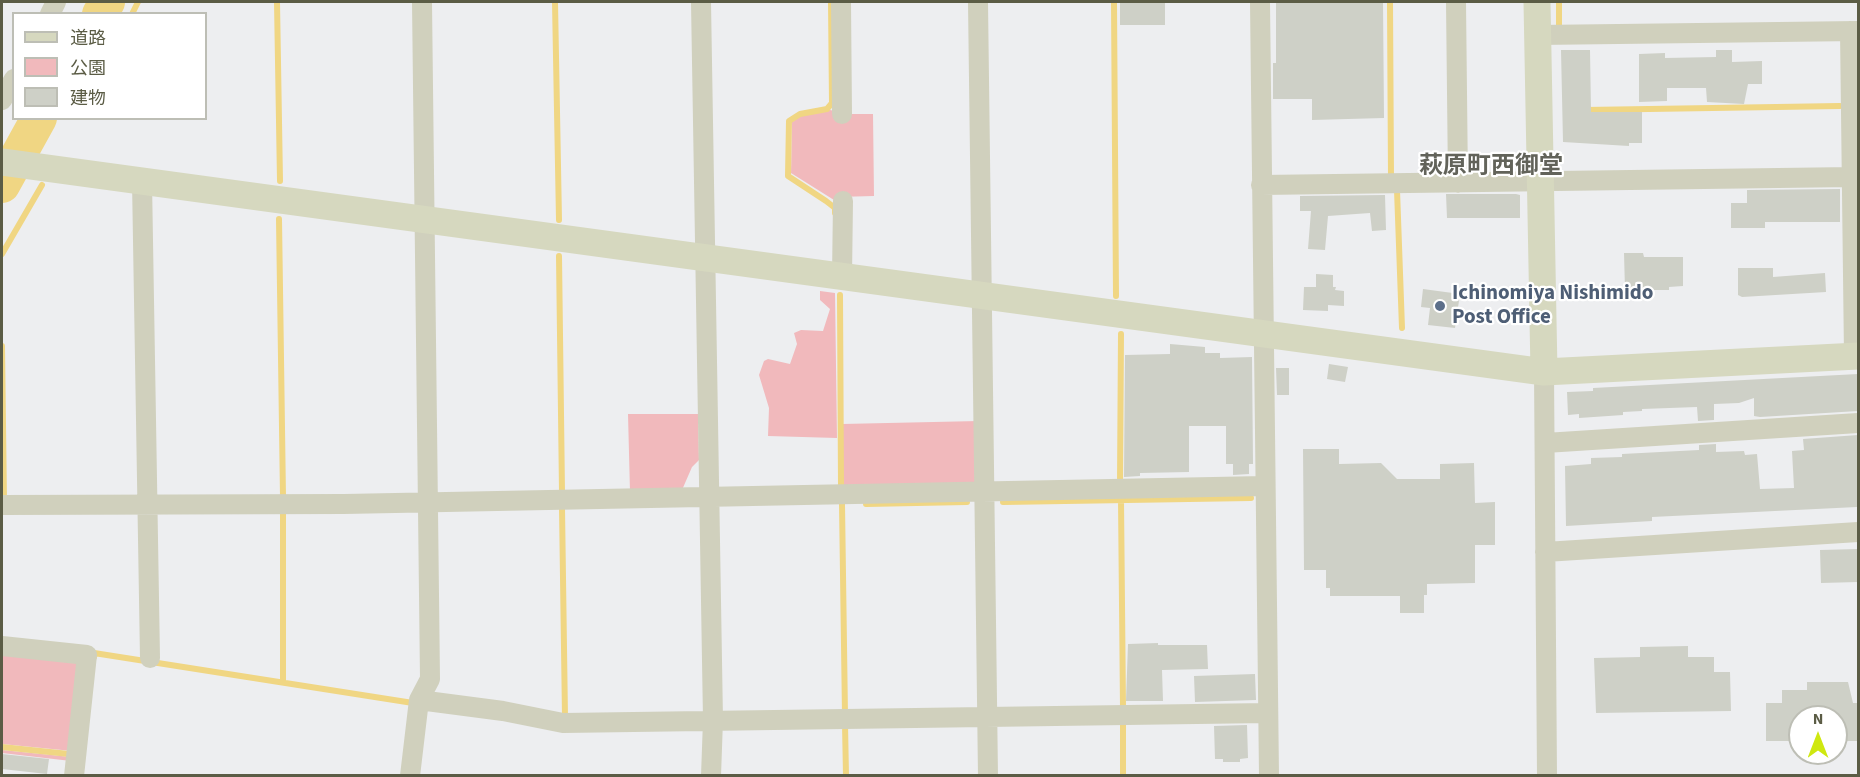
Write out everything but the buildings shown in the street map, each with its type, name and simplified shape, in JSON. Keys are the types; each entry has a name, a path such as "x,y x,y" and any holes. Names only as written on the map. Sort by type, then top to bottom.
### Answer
{"street":[{"path":"410,776 419,700 430,679 430,503 422,2"},
{"path":"701,2 711,776"},
{"path":"841,2 842,114"},
{"path":"978,2 988,776"},
{"path":"1260,2 1262,332 1269,776"},
{"path":"1456,2 1458,183"},
{"path":"1537,2 1545,443 1547,776"},
{"path":"2,162 1544,372 1856,356 1854,31 1538,35"},
{"path":"2,100 12,82"},
{"path":"142,181 150,658"},
{"path":"1261,185 1539,181 1854,188"},
{"path":"842,277 843,201"},
{"path":"1545,443 1858,423"},
{"path":"2,505 430,503 1264,486"},
{"path":"1545,552 1858,532"},
{"path":"2,646 87,655 74,776"},
{"path":"419,700 503,711 563,723 1268,712"}],"green space":[{"path":"830,110 849,114 873,114 874,196 837,197 834,200 791,173 792,122 801,116"},
{"path":"820,291 835,293 837,438 768,436 769,408 759,375 764,361 768,359 790,364 797,344 794,333 801,330 823,331 830,309 820,300"},
{"path":"628,414 698,414 699,460 692,467 682,490 630,492"},
{"path":"979,421 979,480 972,486 843,486 842,424"},
{"path":"2,651 74,658 82,666 72,751 2,744"},
{"path":"2,750 71,757 71,761 2,753"}],"waterway":[{"path":"101,12 107,2"},
{"path":"133,12 138,2"},
{"path":"277,2 280,181"},
{"path":"555,2 559,220"},
{"path":"831,2 832,103 827,109 800,114 789,121 788,176 835,208 835,213"},
{"path":"1114,2 1116,296"},
{"path":"1390,2 1391,178"},
{"path":"1559,2 1559,27"},
{"path":"1585,110 1840,106"},
{"path":"2,185 38,120"},
{"path":"2,254 42,185"},
{"path":"1397,190 1402,328"},
{"path":"279,219 283,497"},
{"path":"559,256 562,492"},
{"path":"840,295 841,486"},
{"path":"1120,482 1121,334"},
{"path":"2,346 4,501"},
{"path":"1003,502 1251,498"},
{"path":"1121,500 1123,708"},
{"path":"866,504 967,502"},
{"path":"842,504 845,715"},
{"path":"562,508 565,717"},
{"path":"283,511 283,682"},
{"path":"94,657 94,653 413,703"},
{"path":"1123,720 1123,776"},
{"path":"845,724 846,776"},
{"path":"2,747 69,754"}],"place":[{"name":"Ichinomiya Nishimido Post Office","path":"1440,306"}],"district":[{"name":"萩原町西御堂","path":"1491,168"}]}
